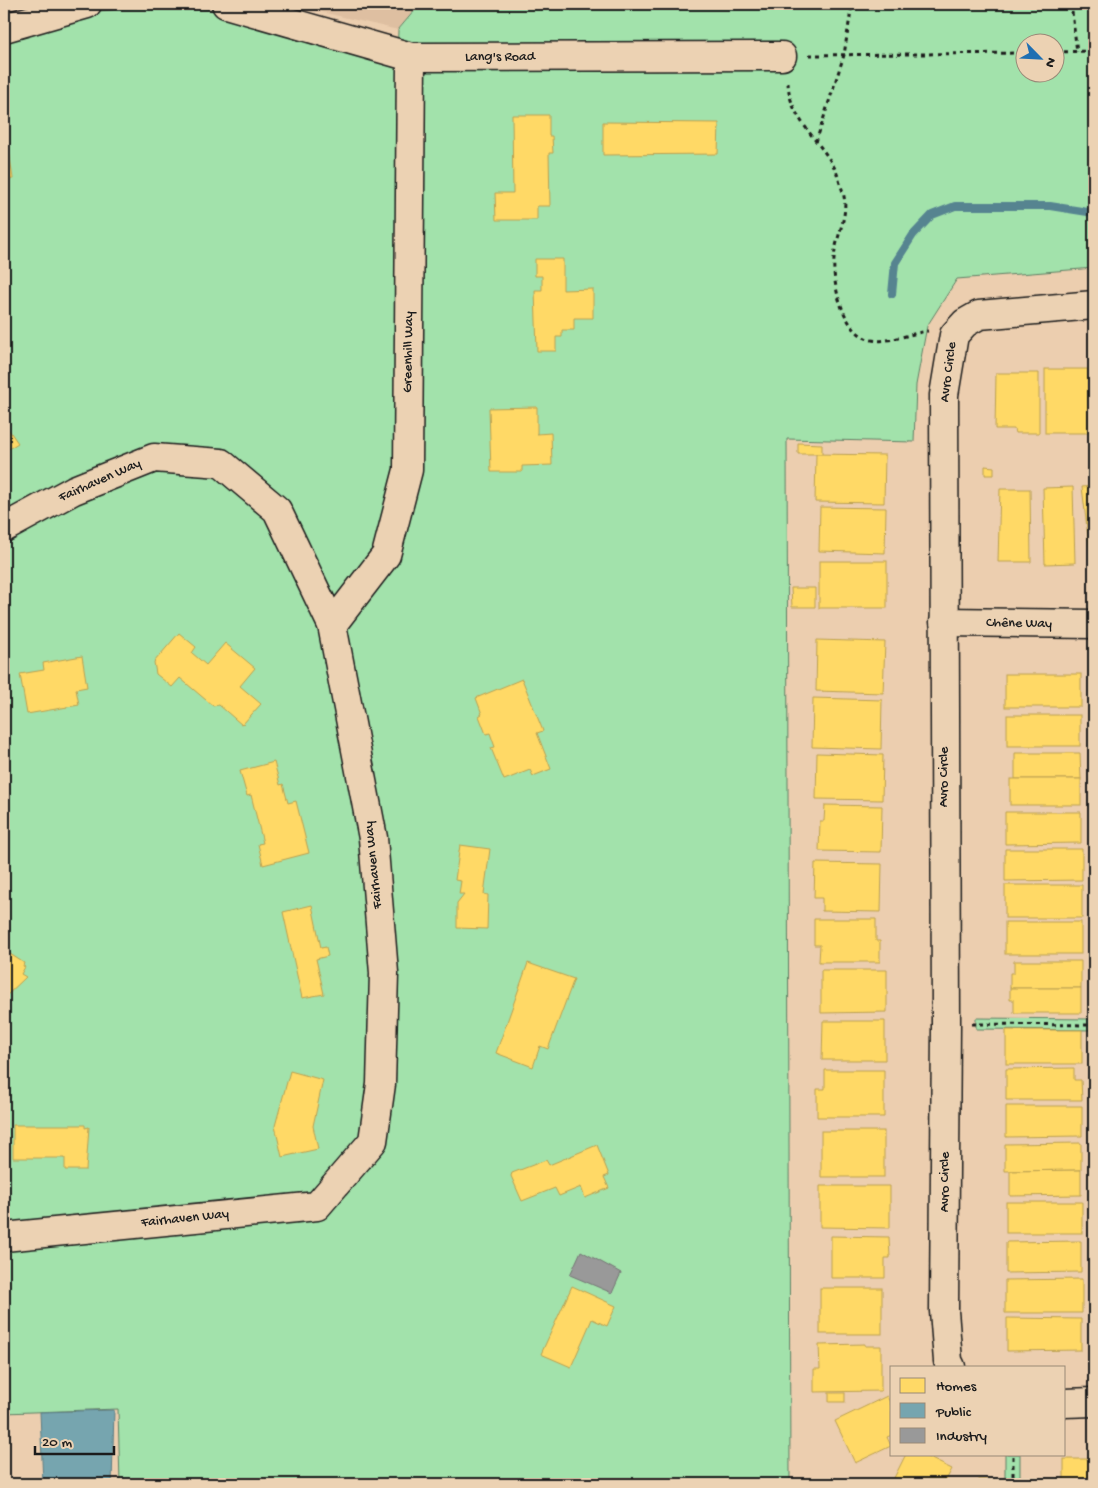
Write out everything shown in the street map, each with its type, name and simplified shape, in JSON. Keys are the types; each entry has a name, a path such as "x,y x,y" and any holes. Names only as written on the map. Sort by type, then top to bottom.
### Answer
{"street":[{"path":"4,28 86,4"},
{"name":"Lang's Road","path":"226,4 411,57 784,56"},
{"name":"Greenhill Way","path":"332,626 386,555 408,470 411,57"},
{"name":"Avro Circle","path":"950,1366 948,1362 944,1311 946,1024 944,395 954,335 965,323 979,315 1094,305"},
{"name":"Fairhaven Way","path":"4,528 74,490 154,458 221,462 277,510 332,626 372,838 384,974 381,1084 373,1141 317,1206 4,1237"},
{"name":"Chêne Way","path":"944,622 1094,624"},
{"path":"1066,1403 1094,1402"}],"path":[{"path":"816,142 844,55 852,4"},
{"path":"1071,4 1077,52"},
{"path":"1066,52 1094,51"},
{"path":"931,331 887,340 868,339 856,330 846,316 837,294 834,270 835,252 846,216 845,198 834,168 792,108 784,56 1016,53"},
{"path":"946,1024 1094,1025"},
{"path":"1013,1456 1013,1484"}],"shaded area":[{"path":"288,4 420,4 398,30"}],"green space":[{"path":"420,4 1094,4 1094,268 957,279 927,326 916,385 914,442 787,439 790,1484 120,1484 118,1409 4,1413 4,39 88,12 153,6 215,10 397,64 398,30"},
{"path":"976,1018 1094,1019 1094,1030 976,1029"},
{"path":"1005,1456 1020,1456 1020,1484 1005,1484"}],"building: Homes":[{"path":"512,115 549,115 549,136 552,136 553,153 549,153 550,206 537,206 537,220 496,220 495,193 513,193"},
{"path":"603,122 719,123 718,154 603,155"},
{"path":"4,143 8,143 13,179 4,180"},
{"path":"535,259 563,259 563,290 593,289 593,318 574,318 574,330 562,330 562,337 556,337 556,351 537,351 535,290 542,290 542,276 535,276"},
{"path":"1045,369 1088,369 1088,433 1045,433"},
{"path":"996,373 1039,373 1039,433 1015,433 1014,429 995,429"},
{"path":"537,407 537,434 551,433 552,465 522,466 522,472 491,472 489,408"},
{"path":"4,423 18,443 4,452"},
{"path":"798,443 822,444 822,454 798,454"},
{"path":"816,454 885,455 884,503 815,502"},
{"path":"985,466 994,467 994,475 985,475"},
{"path":"1094,486 1094,560 1091,561 1082,487"},
{"path":"1073,487 1075,563 1045,564 1043,488"},
{"path":"1000,489 1030,489 1031,562 998,562"},
{"path":"820,507 886,508 885,553 819,551"},
{"path":"819,561 887,561 887,608 819,608"},
{"path":"791,588 815,588 815,607 792,607"},
{"path":"179,633 196,647 192,653 206,665 225,643 255,668 240,686 261,704 242,725 219,705 213,706 180,678 172,687 156,674 154,662"},
{"path":"817,640 885,642 883,693 816,691"},
{"path":"82,656 87,687 76,689 79,705 27,714 20,674 44,670 43,663"},
{"path":"1005,674 1081,674 1081,707 1005,707"},
{"path":"522,679 543,731 537,733 551,769 533,776 530,770 504,780 491,748 495,747 490,733 486,734 479,716 482,714 476,698"},
{"path":"813,698 882,700 881,749 812,747"},
{"path":"1007,715 1080,715 1080,746 1007,746"},
{"path":"817,753 883,755 882,800 816,799"},
{"path":"1015,753 1080,753 1081,779 1015,779"},
{"path":"274,762 280,785 283,784 288,803 296,801 309,853 263,865 258,844 263,843 251,795 247,796 240,771"},
{"path":"1010,779 1081,779 1081,805 1010,805"},
{"path":"825,805 882,806 881,852 819,851 820,821 824,821"},
{"path":"1005,812 1081,812 1081,843 1005,844"},
{"path":"460,845 490,849 484,894 488,895 487,929 457,928 457,903 464,894 459,894 461,881 455,880"},
{"path":"1005,849 1082,849 1082,880 1005,881"},
{"path":"815,863 882,864 881,912 822,911 822,898 814,898"},
{"path":"1005,885 1082,885 1082,918 1005,918"},
{"path":"312,905 321,948 326,947 328,956 316,959 324,994 302,998 283,912"},
{"path":"814,919 876,919 876,941 880,941 880,962 819,962 820,945 814,945"},
{"path":"1005,922 1081,922 1081,954 1005,954"},
{"path":"4,950 24,963 23,966 25,967 21,974 26,977 4,998"},
{"path":"1014,961 1081,961 1081,988 1010,988 1010,973 1014,973"},
{"path":"528,963 574,979 548,1049 540,1046 533,1067 496,1053"},
{"path":"821,970 887,970 887,1012 821,1013"},
{"path":"1010,988 1081,988 1081,1013 1014,1013 1014,1000 1010,1000"},
{"path":"823,1021 885,1021 885,1060 822,1060"},
{"path":"1006,1030 1082,1030 1082,1064 1006,1064"},
{"path":"1074,1068 1074,1080 1081,1080 1082,1100 1006,1100 1006,1069"},
{"path":"825,1070 884,1070 884,1117 817,1117 817,1089 825,1089"},
{"path":"290,1071 323,1080 313,1126 318,1149 282,1157 275,1126"},
{"path":"1006,1106 1082,1106 1082,1136 1006,1137"},
{"path":"13,1125 85,1125 85,1128 89,1127 86,1170 65,1170 65,1158 13,1158"},
{"path":"821,1131 884,1131 884,1177 821,1177"},
{"path":"1081,1143 1081,1170 1005,1171 1005,1144"},
{"path":"597,1145 609,1175 604,1177 609,1188 585,1198 581,1187 559,1196 555,1188 522,1201 511,1176 512,1173 546,1160 549,1165"},
{"path":"1081,1170 1081,1195 1010,1196 1010,1171"},
{"path":"820,1186 890,1186 890,1228 820,1227"},
{"path":"1006,1202 1082,1202 1082,1233 1006,1233"},
{"path":"831,1236 889,1237 890,1258 885,1258 885,1278 831,1278"},
{"path":"1081,1241 1081,1272 1006,1273 1006,1242"},
{"path":"1082,1279 1082,1313 1005,1313 1005,1280"},
{"path":"572,1286 616,1306 607,1326 592,1319 571,1367 541,1354"},
{"path":"820,1288 882,1288 882,1334 820,1334"},
{"path":"1007,1318 1081,1319 1081,1350 1007,1351"},
{"path":"865,1344 865,1346 881,1346 881,1391 814,1392 814,1369 820,1369 819,1345"},
{"path":"829,1393 845,1393 845,1402 829,1402"},
{"path":"887,1396 890,1403 890,1436 887,1437 890,1446 855,1463 835,1421"},
{"path":"905,1456 925,1456 952,1469 944,1484 891,1484"},
{"path":"1064,1459 1089,1459 1089,1484 1064,1484"},
{"path":"1089,1459 1094,1459 1094,1484 1089,1484"},
{"path":"979,1480 1001,1480 1001,1484 979,1484"}],"building: Public":[{"path":"114,1410 112,1484 43,1484 40,1412"}],"building: Industry":[{"path":"581,1251 621,1273 612,1293 570,1275"}],"waterway":[{"path":"892,294 895,263 913,235 932,215 955,206 1050,206 1094,213"}]}
